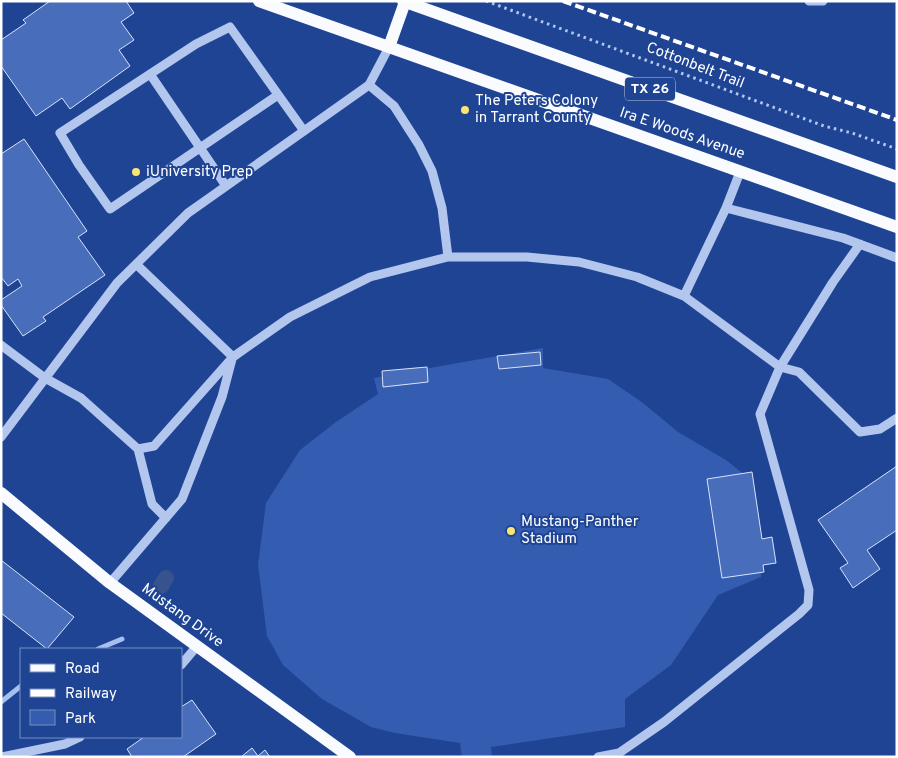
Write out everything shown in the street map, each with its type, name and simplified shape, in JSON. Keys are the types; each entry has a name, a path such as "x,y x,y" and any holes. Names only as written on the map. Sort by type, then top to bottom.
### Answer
{"main road":[{"name":"Ira E Woods Avenue","path":"259,1 897,227"},
{"name":"Ira E Woods Avenue","path":"404,2 897,177"},
{"path":"389,47 404,2"},
{"name":"Mustang Drive","path":"1,493 110,583 344,755"}],"lane":[{"path":"809,1 823,1"},
{"path":"278,95 110,209 84,173 60,133 196,44 230,27 304,131"},
{"path":"1,437 117,282 188,213 368,86 389,47"},
{"path":"150,74 226,186"},
{"path":"368,86 394,106 419,145 432,171 442,208 448,257"},
{"path":"684,296 726,208 740,172"},
{"path":"726,208 860,244 897,258"},
{"path":"598,757 619,753 664,722 808,605 810,590 760,414 780,367 833,282 860,244"},
{"path":"138,449 154,446 233,357 290,317 370,277 448,257 527,257 579,262 637,277 684,296 780,367 799,372 860,432 880,429 897,418"},
{"path":"136,264 233,357"},
{"path":"1,345 45,378 81,398 138,449 152,504 166,518"},
{"path":"110,583 182,500 222,397 233,357"},
{"path":"182,664 197,646"},
{"path":"2,757 65,744 78,738"}],"path":[{"name":"Cottonbelt Trail","path":"486,1 824,126 852,133 897,149"}],"green space":[{"name":"Mustang-Panther Stadium","path":"543,348 543,368 608,379 643,403 678,432 726,460 751,480 762,558 761,577 718,595 671,665 625,699 625,727 491,747 492,757 462,757 460,743 395,733 371,727 322,699 283,665 267,636 258,565 266,503 300,450 336,422 378,394 374,378"}],"building":[{"path":"50,1 126,1 134,13 121,22 134,40 119,50 130,66 70,109 62,98 36,116 1,66 1,40 26,23 23,20"},
{"path":"24,139 87,231 78,237 105,275 43,317 46,321 23,336 1,305 1,300 22,286 18,279 8,286 1,277 1,154"},
{"path":"540,352 541,365 499,369 497,356"},
{"path":"427,367 428,382 383,387 382,371"},
{"path":"897,466 897,530 867,550 880,569 853,588 840,568 848,563 818,520"},
{"path":"752,472 762,539 772,537 776,563 763,565 764,572 722,578 707,479"},
{"path":"1,560 74,617 48,648 46,648 1,613"},
{"path":"192,700 216,734 183,757 132,757 127,749 143,738 182,738 182,706"},
{"path":"252,748 258,756 265,750 270,757 241,757"}],"waterway":[{"path":"161,586 166,578"},
{"path":"100,648 122,639"},
{"path":"1,702 20,687"}],"railway":[{"path":"563,1 897,120"}],"place":[{"name":"The Peters Colony in Tarrant County","path":"465,110"},
{"name":"iUniversity Prep","path":"136,172"},
{"name":"Mustang-Panther Stadium","path":"511,531"}]}
